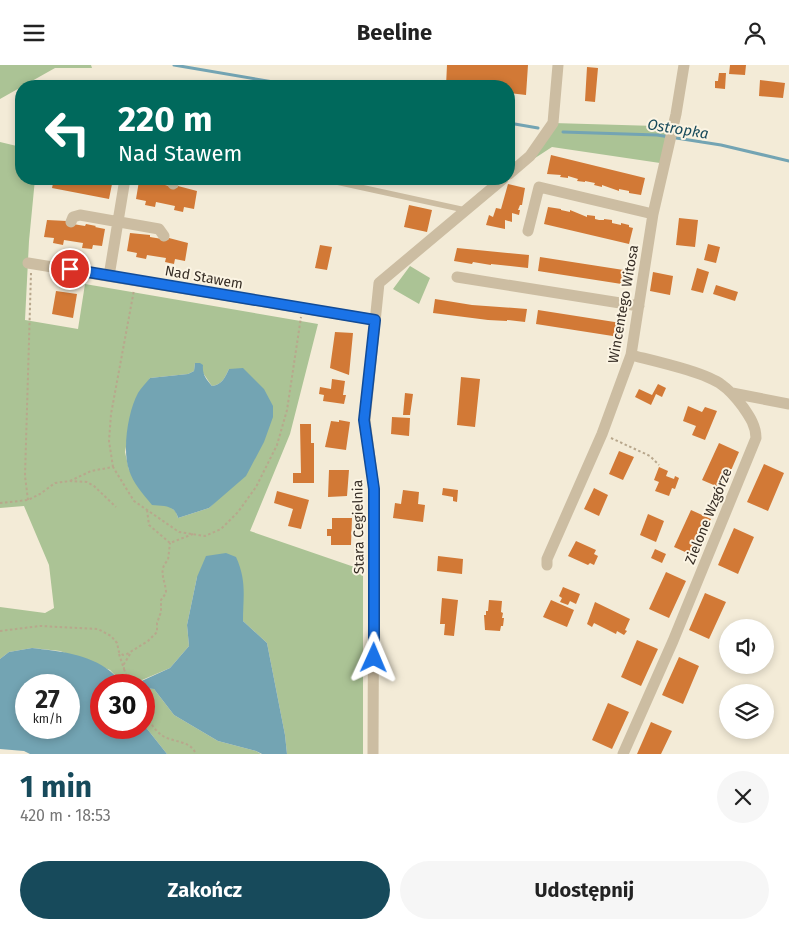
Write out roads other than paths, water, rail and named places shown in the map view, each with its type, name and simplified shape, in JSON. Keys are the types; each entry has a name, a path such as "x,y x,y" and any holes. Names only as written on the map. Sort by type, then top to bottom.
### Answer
{"street":[{"path":"515,169 530,156 553,123 558,65"},
{"name":"Wincentego Witosa","path":"547,565 547,559 602,434 631,355 654,214 684,65"},
{"path":"108,276 124,185"},
{"name":"Stara Cegielnia","path":"373,754 374,489 364,420 379,283 497,185"},
{"path":"528,231 538,187 654,214"},
{"path":"71,221 73,217 80,215 118,221 159,229 164,236"},
{"name":"Nad Stawem","path":"30,263 375,320"},
{"path":"458,277 639,306"},
{"name":"Zielone Wzgórze","path":"623,754 673,641 756,438 754,424 732,393 721,383 702,375 631,355"},
{"path":"732,393 789,404"}],"lane":[{"path":"351,185 466,210"}],"water":[{"path":"195,363 203,365 205,376 212,386 221,382 229,369 243,368 264,389 273,406 273,417 264,442 246,476 209,508 178,518 172,508 152,505 133,479 127,462 127,431 134,401 139,391 150,378 188,374 194,371"},
{"path":"226,553 236,557 242,574 244,589 243,621 267,643 287,754 262,754 218,741 174,715 155,690 155,675 170,668 189,646 187,625 197,577 206,556"},
{"path":"32,648 73,654 102,665 114,674 90,674 90,739 155,739 167,754 30,754 24,751 0,749 0,659 9,652"}],"waterway":[{"name":"Ostropka","path":"174,65 262,80"},
{"name":"Ostropka","path":"515,124 538,128"},
{"name":"Ostropka","path":"563,132 657,135 721,145 789,161"}]}
